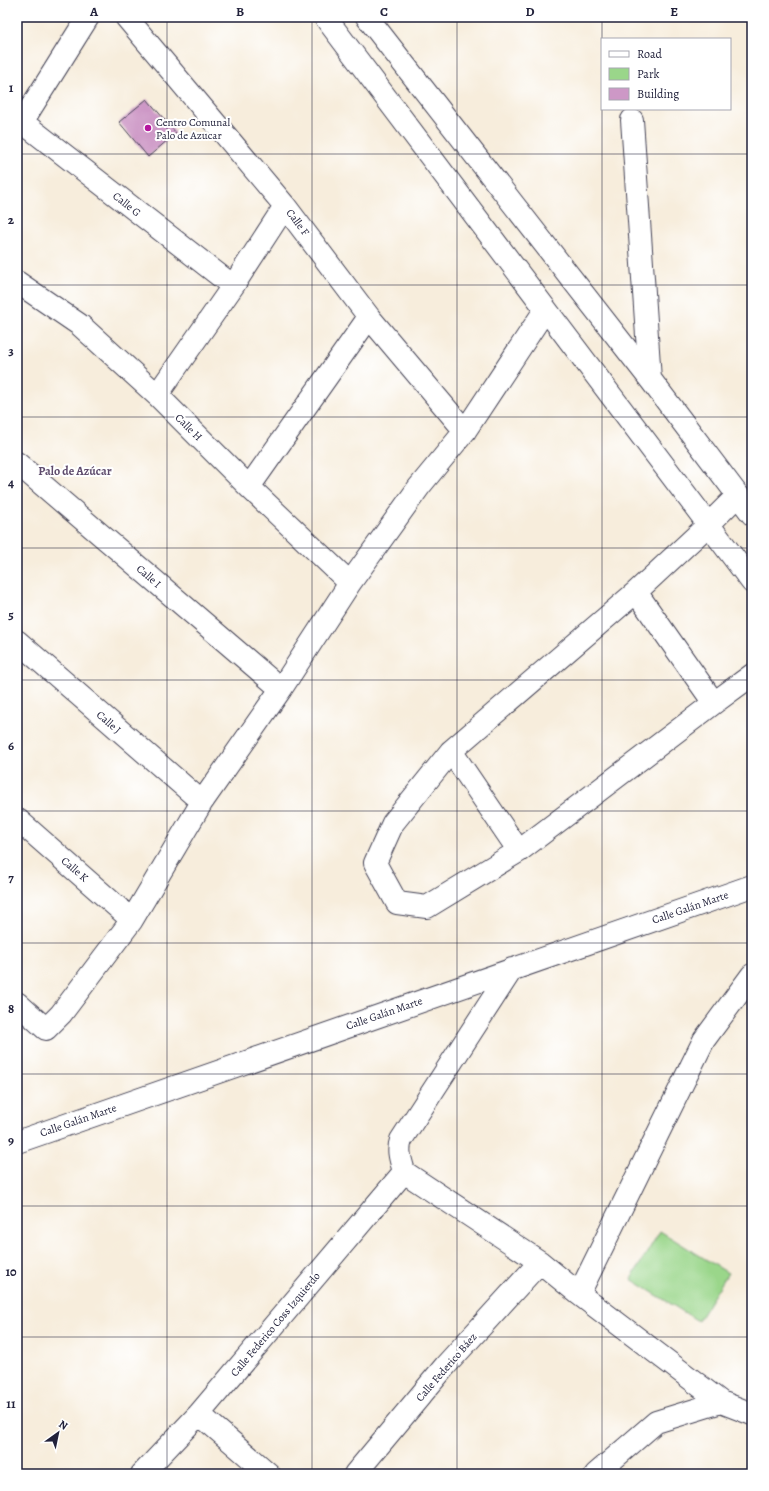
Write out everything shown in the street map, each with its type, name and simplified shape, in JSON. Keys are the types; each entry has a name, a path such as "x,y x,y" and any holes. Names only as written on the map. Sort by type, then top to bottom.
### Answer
{"street":[{"path":"19,124 88,17"},
{"name":"Calle F","path":"126,17 285,206 369,317 465,431"},
{"path":"325,17 752,582"},
{"path":"367,17 650,379 752,514"},
{"path":"632,120 650,379"},
{"name":"Calle G","path":"19,124 233,286"},
{"path":"157,396 233,286 285,206"},
{"name":"Calle H","path":"17,282 80,325 157,396 249,487 350,583"},
{"path":"17,1003 46,1028 62,1014 132,920 202,802 281,689 350,583 419,487 465,431 545,310"},
{"path":"249,487 369,317"},
{"name":"Calle I","path":"17,463 281,689"},
{"path":"738,495 636,592 451,751 393,824 375,863 397,903 427,906 519,851 752,675"},
{"path":"636,592 714,703"},
{"name":"Calle J","path":"17,641 202,802"},
{"path":"451,751 519,851"},
{"name":"Calle K","path":"17,819 132,920"},
{"name":"Calle Galán Marte","path":"17,1142 752,886"},
{"path":"512,969 401,1140 398,1148 404,1172 540,1262 579,1294 721,1402 752,1414"},
{"path":"579,1294 704,1040 752,974"},
{"name":"Calle Federico Coss Izquierdo","path":"142,1474 199,1414 404,1172"},
{"name":"Calle Federico Báez","path":"354,1474 446,1365 540,1262"},
{"path":"596,1474 656,1422 721,1402"},
{"path":"199,1414 268,1474"}],"green space":[{"path":"660,1231 728,1273 698,1321 631,1279"}],"building":[{"name":"Centro Comunal Palo de Azucar","path":"147,99 176,133 148,157 119,122"}],"place":[{"name":"Centro Comunal Palo de Azucar","path":"148,128"}],"district":[{"name":"Palo de Azúcar","path":"75,471"}]}
